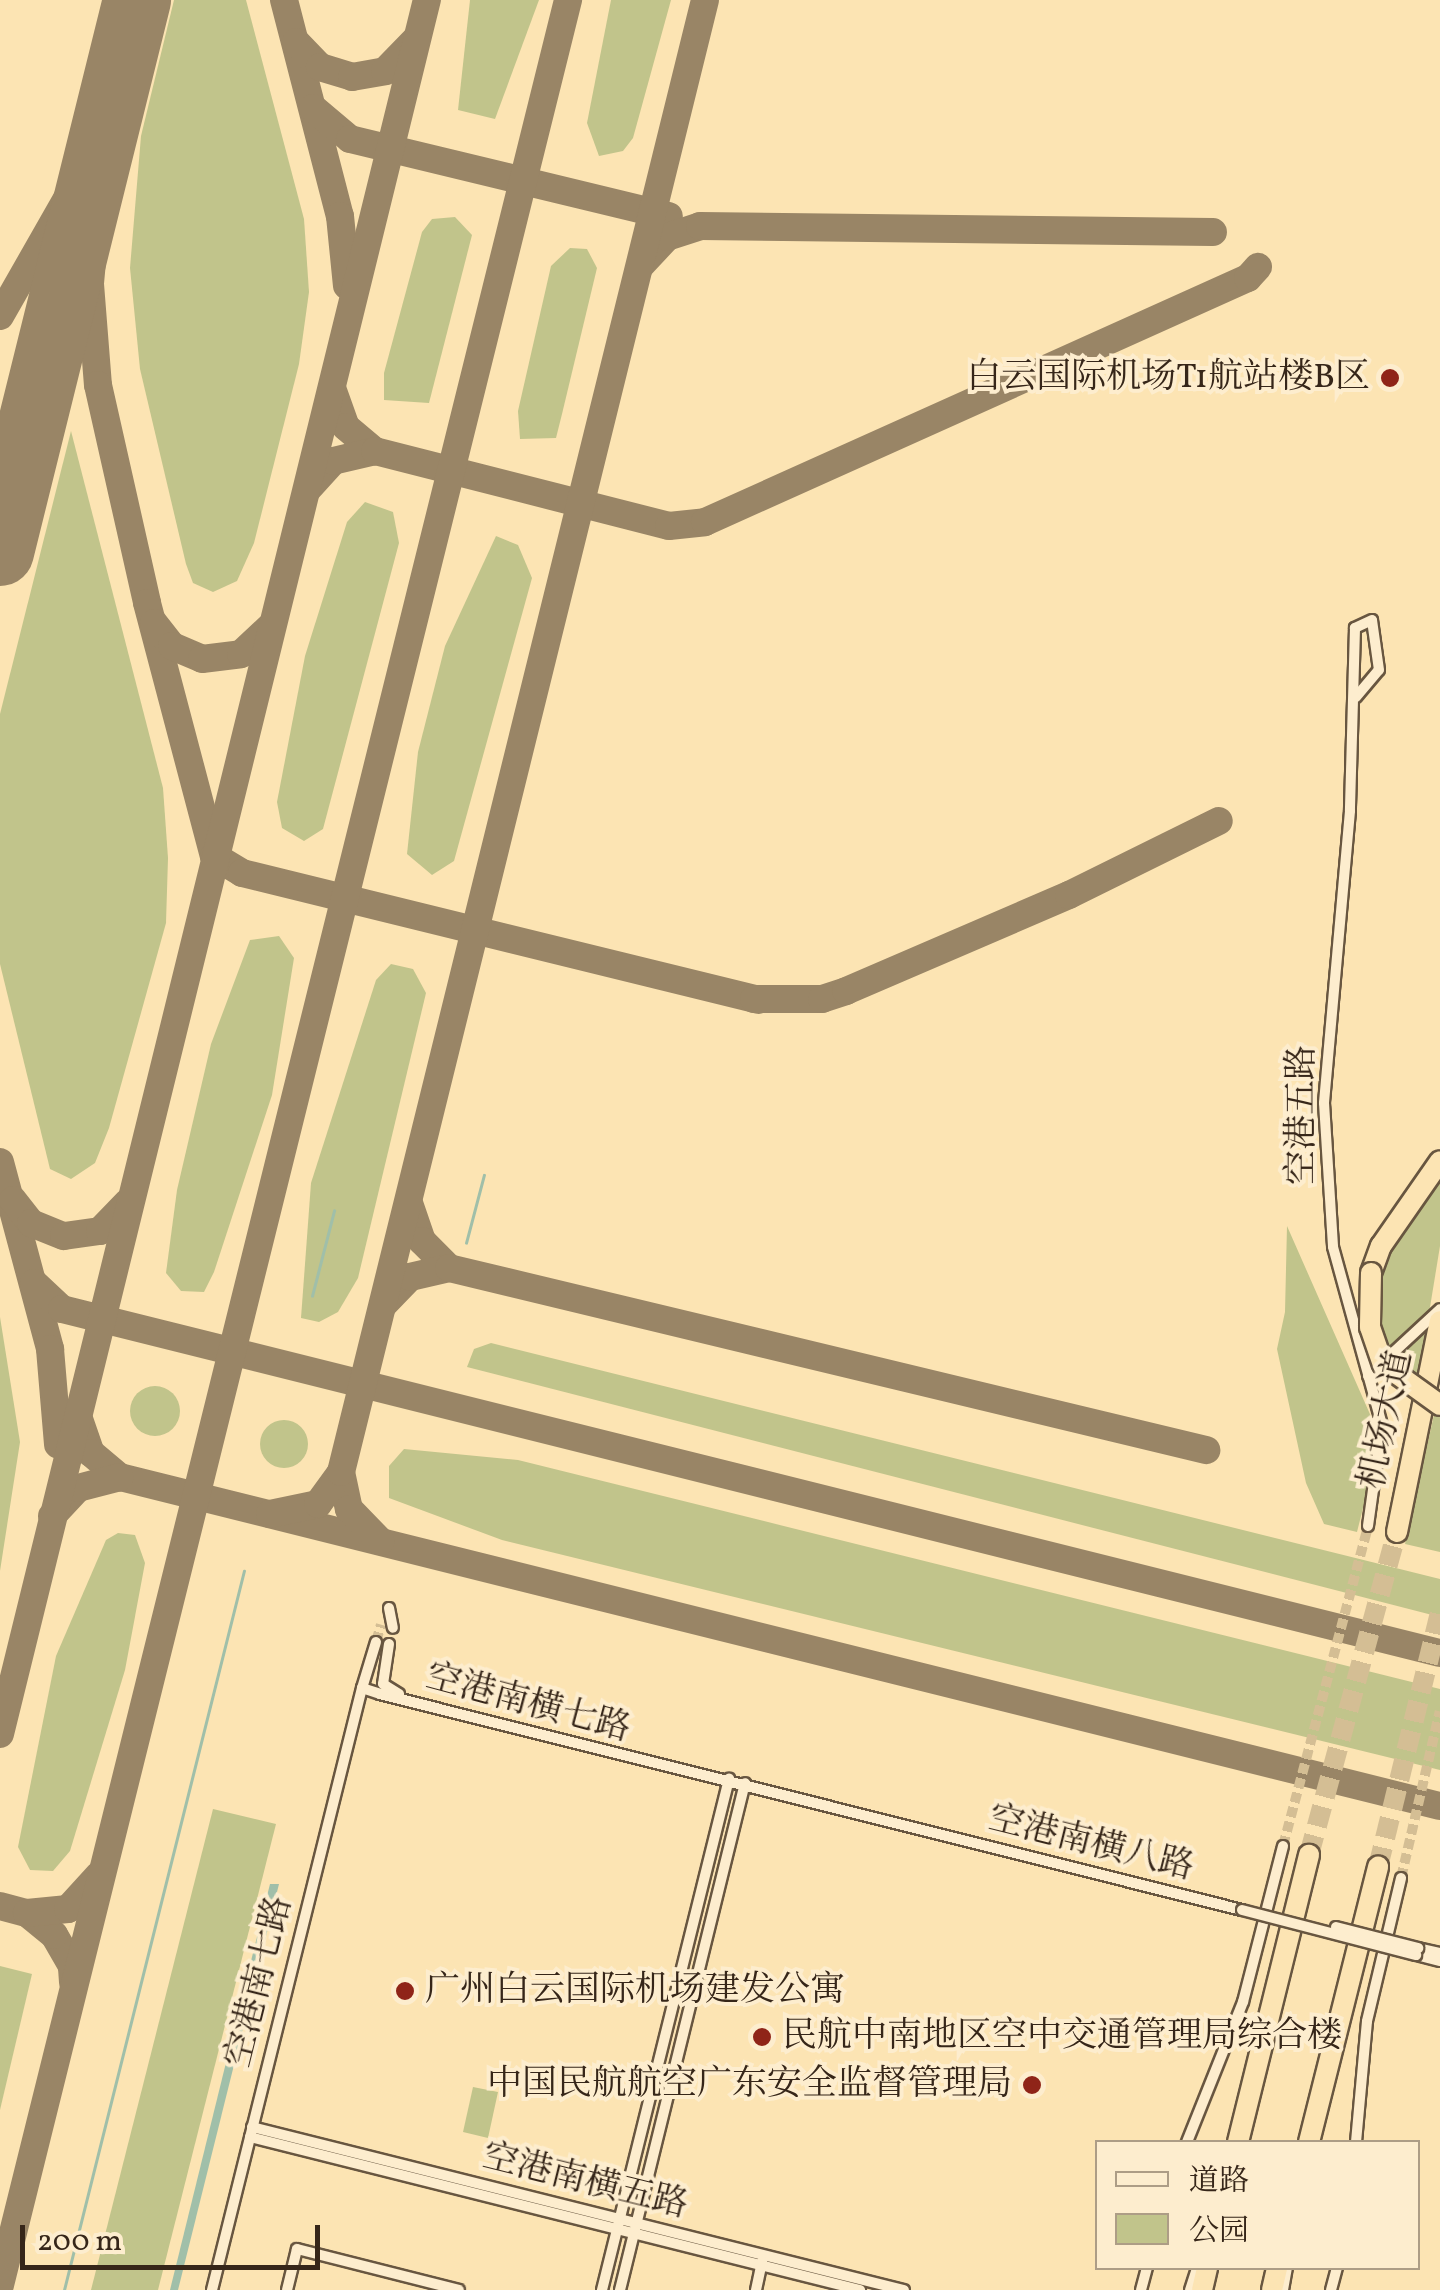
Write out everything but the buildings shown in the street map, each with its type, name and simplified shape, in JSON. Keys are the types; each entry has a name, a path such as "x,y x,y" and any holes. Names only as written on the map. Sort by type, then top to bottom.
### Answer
{"highway":[{"path":"1440,1161 1381,1246 1371,1273 1370,1327 1382,1364 1440,1405"},
{"name":"机场大道","path":"1397,1532 1440,1320"},
{"path":"1239,2140 1310,1855"},
{"path":"1309,2140 1378,1867"}],"street":[{"name":"空港五路","path":"1356,697 1379,670 1372,620 1355,628 1356,697 1324,1103 1333,1247 1384,1447 1368,1526"},
{"path":"1368,1376 1395,1344 1440,1309"},
{"path":"1354,1336 1395,1344"},
{"path":"362,1688 376,1642"},
{"name":"空港南横七路","path":"389,1644 381,1673 389,1691 728,1781"},
{"name":"空港南横七路","path":"362,1688 728,1781"},
{"name":"空港南七路","path":"212,2290 362,1688"},
{"path":"602,2290 728,1781"},
{"name":"空港南横八路","path":"728,1781 1244,1907 1417,1951 1440,1961"},
{"path":"620,2290 745,1785"},
{"path":"1188,2140 1243,2002 1282,1846"},
{"path":"1356,2140 1364,2035 1401,1878"},
{"name":"空港南横八路","path":"1417,1951 1440,1953"},
{"name":"空港南横五路","path":"251,2132 763,2260 904,2290"},
{"path":"287,2290 297,2249 459,2290"},
{"path":"756,2290 763,2260"},
{"name":"空港南横五路","path":"763,2260 860,2290"}],"green space":[{"path":"174,0 246,0 304,219 309,292 299,364 254,543 237,581 213,592 193,583 186,564 140,369 130,268 141,136"},
{"path":"470,0 539,0 495,119 458,110"},
{"path":"611,0 671,0 633,138 623,151 599,156 587,123"},
{"path":"455,217 472,235 429,403 384,400 384,373 422,232 432,219"},
{"path":"570,248 587,249 597,268 556,438 520,439 518,411 551,266"},
{"path":"71,431 163,788 168,858 166,923 109,1128 95,1163 71,1179 50,1169 0,964 0,714"},
{"path":"365,502 393,512 399,543 323,829 304,841 282,828 277,802 305,656 347,522"},
{"path":"496,536 518,545 532,578 454,861 432,875 407,854 418,752 445,646"},
{"path":"279,936 294,958 272,1095 214,1272 204,1292 181,1291 166,1273 177,1190 211,1044 250,940"},
{"path":"391,964 413,969 426,993 358,1278 338,1312 319,1322 301,1318 311,1183 376,980"},
{"path":"1440,1176 1440,1246 1417,1387 1380,1339 1376,1286 1398,1237"},
{"path":"1287,1226 1373,1421 1376,1456 1357,1532 1324,1524 1306,1483 1277,1349 1285,1312"},
{"path":"0,1317 20,1442 0,1571"},
{"path":"491,1343 1440,1579 1440,1617 467,1367 474,1349"},
{"path":"155,1386 172,1394 180,1411 172,1428 155,1436 138,1428 130,1411 138,1394"},
{"path":"1440,1388 1440,1552 1405,1544"},
{"path":"284,1420 301,1427 308,1444 301,1461 284,1468 267,1461 260,1444 267,1427"},
{"path":"404,1449 518,1460 1440,1689 1440,1770 502,1540 389,1498 389,1466"},
{"path":"118,1533 135,1535 145,1563 125,1670 70,1851 53,1871 30,1870 18,1847 56,1656 106,1540"},
{"path":"213,1809 276,1824 158,2290 91,2290"},
{"path":"0,1966 32,1974 0,2110"},
{"path":"473,2087 498,2092 488,2138 463,2132"}],"shaded area":[{"path":"270,1884 279,1884 178,2290 170,2290"}],"waterway":[{"path":"466,1243 484,1175"},
{"path":"312,1296 334,1211"},
{"path":"64,2290 244,1571"}],"taxiway":[{"path":"284,0 340,216 347,286"},
{"path":"0,1734 427,0"},
{"path":"0,2285 568,0"},
{"path":"270,1514 318,1504 341,1472 705,0"},
{"path":"296,42 320,67 352,77 385,71 415,40"},
{"path":"313,108 350,139 669,216"},
{"path":"104,132 90,284 98,385 147,603 214,856 242,873 759,1000"},
{"path":"0,316 92,155"},
{"path":"641,265 667,237 700,226 1213,232"},
{"path":"307,490 333,461 375,451 669,526 705,522 1248,278 1258,267"},
{"path":"332,388 346,427 375,451"},
{"path":"154,623 172,646 202,659 241,654 269,628"},
{"path":"754,999 822,999 846,991 1069,895 1219,821"},
{"path":"0,1162 50,1349 58,1445"},
{"path":"13,1200 31,1223 64,1236 100,1231 128,1202"},
{"path":"409,1203 422,1241 449,1268"},
{"path":"383,1305 410,1277 449,1268 1206,1450"},
{"path":"34,1283 62,1309 1440,1653"},
{"path":"78,1416 91,1453 120,1477 1440,1806"},
{"path":"341,1472 349,1509 380,1541"},
{"path":"52,1516 78,1488 120,1477"},
{"path":"73,1982 72,1966 54,1935 27,1913 68,1909 99,1875"},
{"path":"0,1906 27,1913"}],"runway":[{"path":"0,552 137,0"}],"tunnel":[{"path":"1283,1846 1368,1526"},
{"path":"1309,1855 1397,1532"},
{"path":"1378,1867 1440,1612"},
{"path":"376,1642 381,1625"},
{"path":"1401,1878 1440,1711"}],"place":[{"name":"白云国际机场T1航站楼B区","path":"1390,378"},
{"name":"广州白云国际机场建发公寓","path":"405,1991"},
{"name":"民航中南地区空中交通管理局综合楼","path":"762,2037"},
{"name":"中国民航航空广东安全监督管理局","path":"1032,2085"}]}
